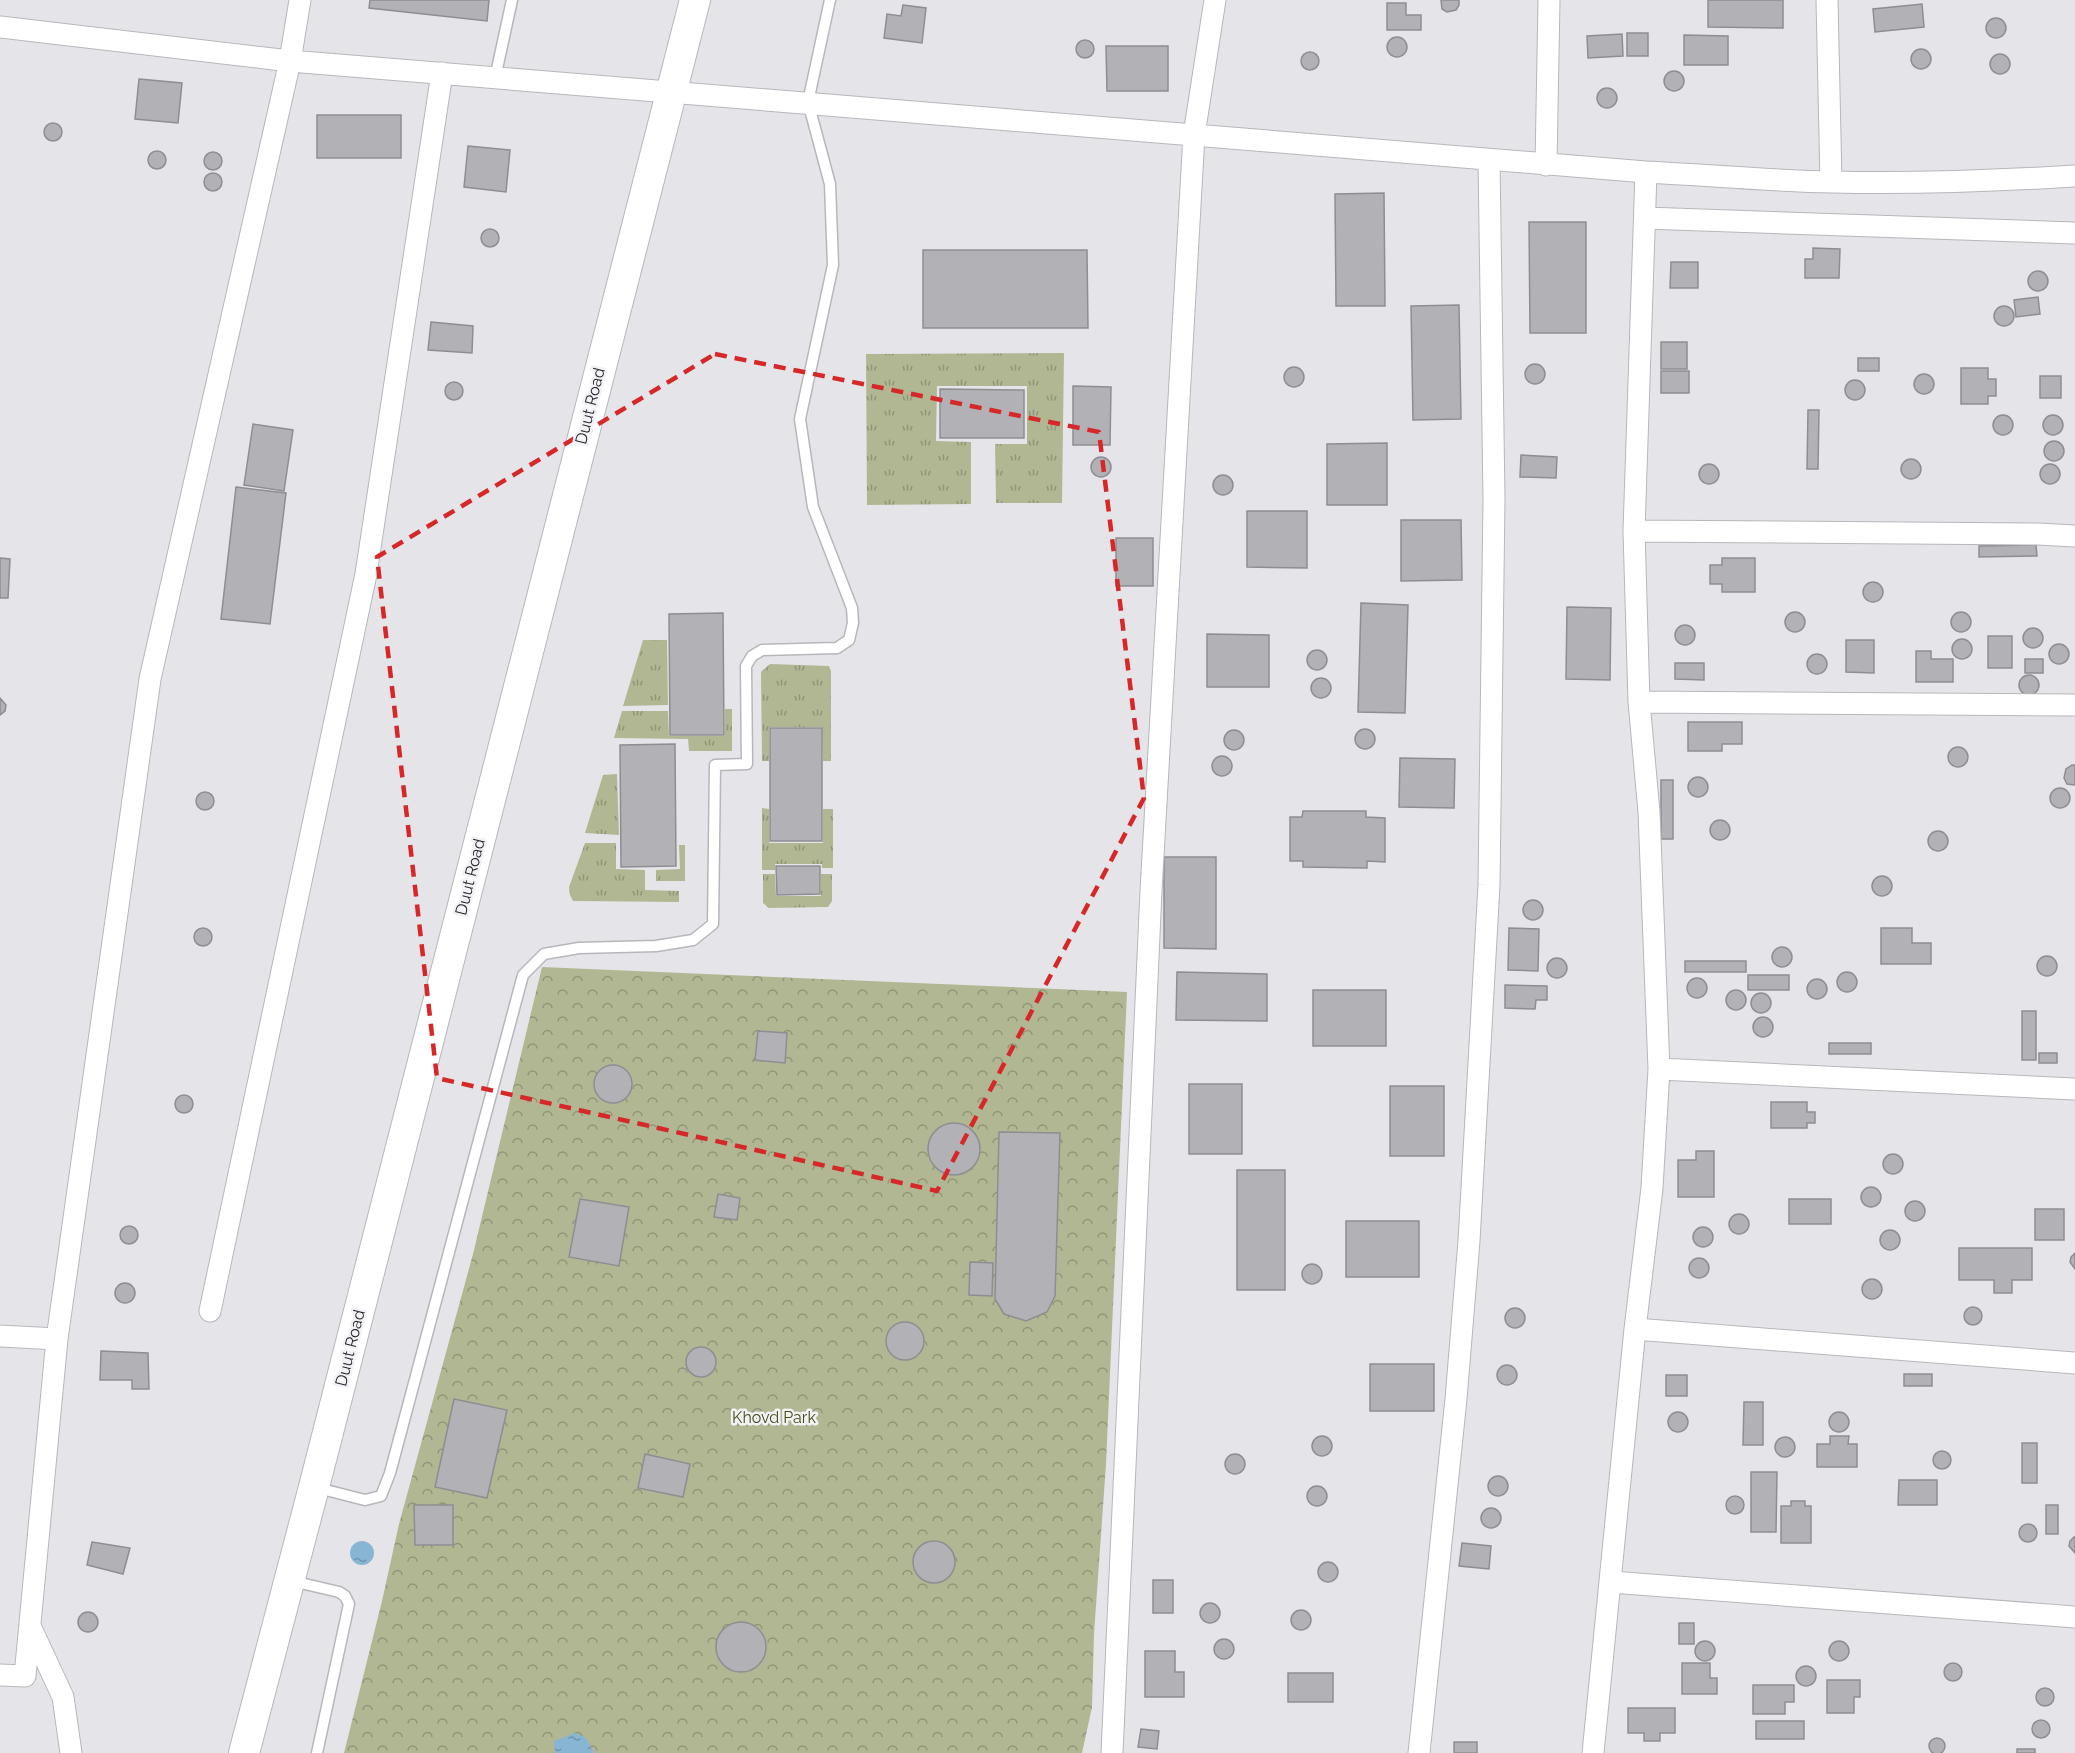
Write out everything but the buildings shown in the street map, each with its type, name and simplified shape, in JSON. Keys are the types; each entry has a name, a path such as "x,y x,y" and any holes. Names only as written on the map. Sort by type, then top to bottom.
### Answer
{"main road":[{"name":"Duut Road","path":"244,1753 695,0"}],"street":[{"path":"0,1675 25,1676 57,1339 150,679 290,61 300,0"},
{"path":"1112,1753 1150,891 1194,135 1215,0"},
{"path":"1546,165 1549,0"},
{"path":"1827,0 1831,182"},
{"path":"0,27 290,61 807,102 1546,165 1831,182 1921,183 2075,176"},
{"path":"210,1311 366,574 441,73"},
{"path":"1419,1753 1456,1399 1469,1241 1489,885 1494,498 1489,160"},
{"path":"1593,1753 1635,1329 1652,1188 1659,1069 1649,812 1639,702 1634,531 1646,172"},
{"path":"1645,218 2075,233"},
{"path":"1634,531 2075,536"},
{"path":"1639,702 2075,705"},
{"path":"1659,1069 2075,1089"},
{"path":"1635,1329 2075,1363"},
{"path":"0,1336 57,1339"},
{"path":"1611,1582 2075,1617"},
{"path":"30,1625 63,1697 71,1753"}],"lane":[{"path":"495,78 512,0"},
{"path":"314,1487 365,1500 381,1496 390,1473 523,975 544,954 579,948 656,946 693,940 713,924 715,765 747,764 746,666 752,656 762,650 837,648 849,640 853,623 852,608 813,507 800,419 833,265 830,184 807,102 830,0"},
{"path":"289,1580 339,1592 345,1596 349,1604 317,1753"}],"highlighted area":[{"path":"715,354 1099,432 1144,798 937,1191 437,1078 377,557"}],"green space":[{"path":"1064,353 1062,503 996,503 995,444 1027,444 1027,386 937,386 936,441 971,442 971,504 867,505 866,354"},
{"path":"643,640 667,640 668,705 623,706"},
{"path":"770,664 829,666 831,671 831,761 823,761 822,727 769,727 769,761 762,761 761,672"},
{"path":"725,709 732,709 732,751 689,751 688,739 614,738 622,711 668,711 669,736 725,736"},
{"path":"617,774 619,835 585,833 603,775"},
{"path":"762,808 769,809 769,843 823,843 823,809 833,809 833,868 822,868 822,864 775,864 775,870 762,870"},
{"path":"585,843 616,843 616,869 645,870 645,890 679,891 679,902 573,901 569,887"},
{"path":"679,845 685,845 685,881 656,881 656,870 680,869"},
{"path":"763,874 775,874 776,896 821,896 821,874 832,874 832,901 828,907 769,908 763,903"},
{"name":"Khovd Park","path":"542,967 1127,992 1106,1464 1094,1634 1092,1707 1082,1753 344,1753 399,1524 473,1254"}],"water":[{"path":"362,1541 370,1545 374,1553 370,1561 362,1565 354,1561 350,1553 354,1545"},
{"path":"575,1733 586,1738 594,1753 555,1753 554,1741"}]}
